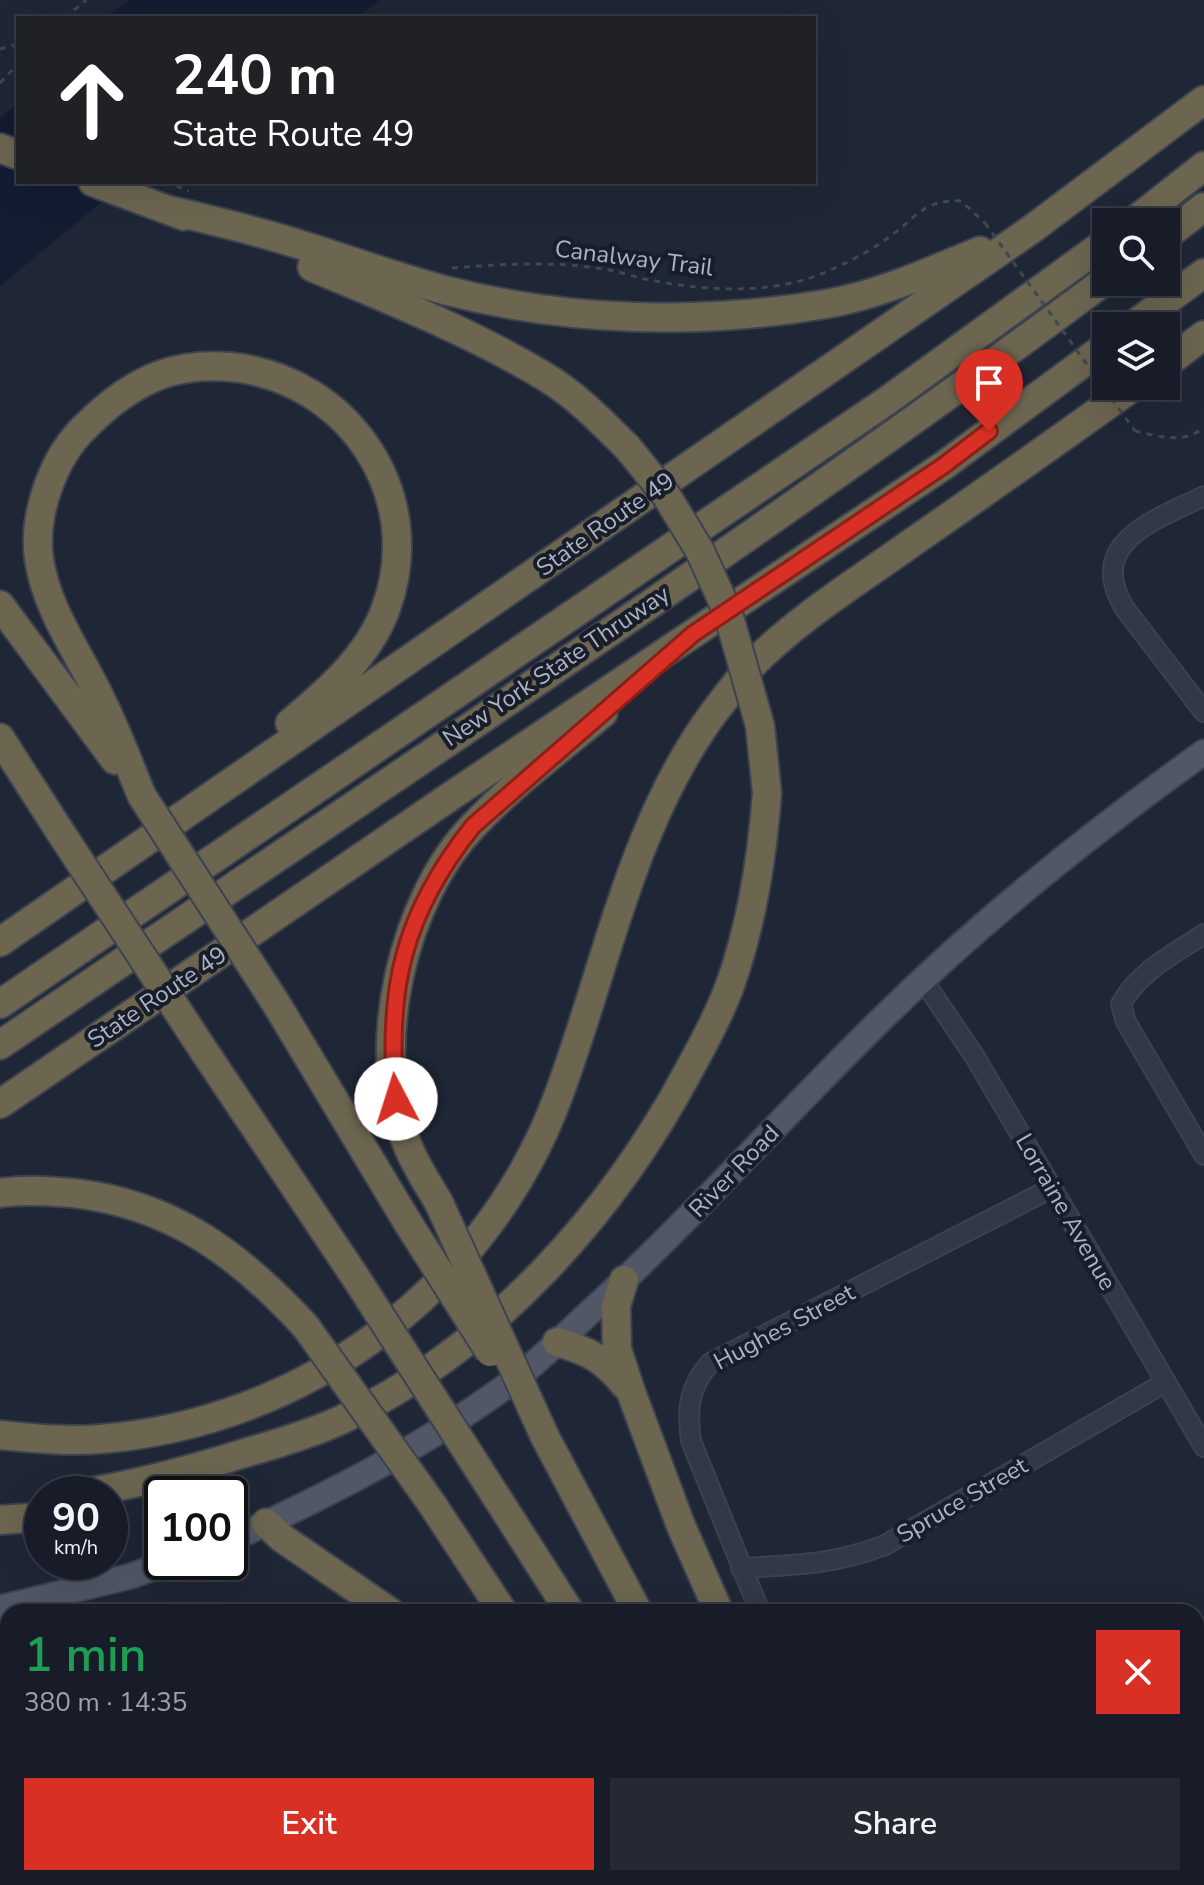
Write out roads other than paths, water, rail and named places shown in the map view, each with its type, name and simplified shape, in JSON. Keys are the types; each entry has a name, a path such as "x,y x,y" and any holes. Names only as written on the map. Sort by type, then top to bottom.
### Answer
{"highway":[{"name":"State Route 49","path":"0,942 1032,229 1204,100"},
{"path":"1151,208 1204,166"},
{"path":"104,184 167,196 259,232 450,292 592,315 657,317 749,313 828,304 875,292 1032,229"},
{"path":"167,196 311,266 456,329 546,377 594,414 628,448 673,506 700,551 728,613 760,726 767,793 757,883 745,940 729,989 669,1108 616,1186 570,1243 463,1345 411,1382 343,1419 223,1476"},
{"path":"1180,225 1204,207"},
{"name":"New York State Thruway","path":"0,1004 888,400 1092,252"},
{"path":"1151,312 1204,273"},
{"name":"New York State Thruway","path":"0,1045 948,397 1092,290"},
{"path":"1180,353 1204,335"},
{"name":"State Route 49","path":"0,1104 943,466 1092,356"},
{"path":"142,796 101,700 47,597 39,556 45,499 58,464 74,437 108,405 143,382 183,369 213,366 253,369 283,378 323,401 356,431 378,465 393,507 397,539 395,576 385,611 364,648 334,686 189,813"},
{"path":"0,1435 97,1439 147,1433 215,1417 280,1392 367,1343 425,1297 466,1256 532,1156 556,1102 637,860 673,779 713,714 751,666 814,613 1114,400"},
{"path":"0,605 142,796 277,1005 408,1223 545,1437"},
{"path":"634,1604 545,1437 439,1203 407,1143 396,1099 391,1051 397,981 416,920 444,865 473,826 693,634"},
{"path":"0,738 356,1278 565,1604"},
{"path":"0,764 59,830"},
{"path":"0,1193 52,1191 98,1196 142,1207 200,1234 244,1265 306,1327 432,1504 498,1604"},
{"path":"624,1280 616,1306 617,1349 681,1526 715,1604"},
{"path":"557,1342 588,1351 610,1367 631,1392"},
{"path":"128,1484 167,1477 343,1419"},
{"path":"0,1502 24,1500"},
{"path":"0,1520 24,1518"},
{"path":"266,1523 282,1538 378,1604"}],"main road":[{"name":"River Road","path":"248,1532 369,1472 449,1425 509,1384 667,1240 923,980 1017,895 1204,752"},
{"path":"16,1604 144,1571"}],"street":[{"path":"1204,496 1163,514 1118,547 1110,577 1125,609 1204,712"},
{"path":"1204,934 1164,959 1131,986 1121,1004 1126,1022 1204,1155"},
{"name":"Lorraine Avenue","path":"923,980 975,1057 1204,1447"},
{"name":"Hughes Street","path":"757,1604 691,1441 687,1416 690,1395 699,1376 710,1363 1052,1188"},
{"name":"Spruce Street","path":"741,1568 820,1564 851,1558 885,1545 1166,1382"}],"water":[{"path":"129,0 380,0 360,16 106,16"},
{"path":"16,105 16,184 124,184 0,286 0,118"}]}
